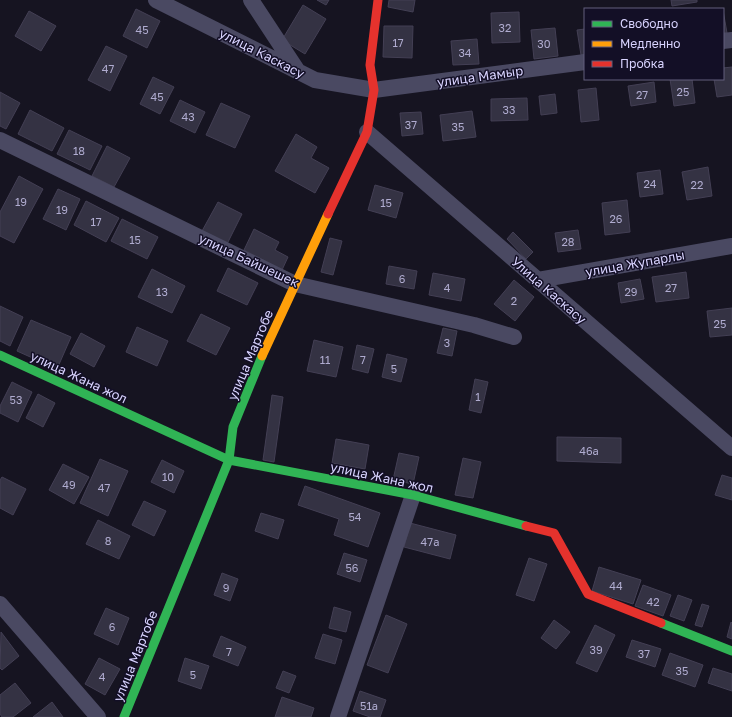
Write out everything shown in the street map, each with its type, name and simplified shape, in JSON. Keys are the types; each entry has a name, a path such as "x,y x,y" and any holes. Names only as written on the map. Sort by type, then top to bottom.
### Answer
{"street":[{"name":"улица Каскасу","path":"156,0 315,80 374,90"},
{"path":"251,0 298,71"},
{"name":"улица Мартобе","path":"124,717 229,460 233,427 264,351 367,132 374,90 370,66 378,0"},
{"name":"улица Мамыр","path":"374,90 584,62"},
{"name":"Улица Каскасу","path":"367,132 731,446"},
{"name":"улица Байшешек","path":"0,140 295,284 474,325 514,337"},
{"name":"улица Жупарлы","path":"538,280 732,246"},
{"name":"улица Жана жол","path":"0,355 229,460 413,495 554,533 588,594 732,651"},
{"path":"338,717 413,495"},
{"path":"0,604 98,717"}],"building":[{"path":"317,0 329,0 326,5"},
{"path":"389,0 415,0 413,12 388,7"},
{"path":"671,0 697,0 697,2 672,6"},
{"path":"303,5 326,19 305,54 282,40"},
{"path":"136,9 160,21 147,48 123,36"},
{"path":"29,11 56,26 41,51 15,36"},
{"path":"519,12 520,42 492,43 491,13"},
{"path":"724,16 727,33 724,33"},
{"path":"384,26 413,26 412,58 383,57"},
{"path":"555,28 558,56 534,59 531,30"},
{"path":"584,29 584,55 581,55 577,30"},
{"path":"477,39 479,64 453,65 451,41"},
{"path":"106,46 127,56 110,91 88,80"},
{"path":"732,67 732,95 717,97 714,80 724,80 724,68"},
{"path":"153,77 174,87 160,114 140,104"},
{"path":"670,80 692,80 695,103 674,106"},
{"path":"654,82 656,102 631,106 628,86"},
{"path":"596,88 599,120 581,122 578,90"},
{"path":"0,92 20,103 6,129 0,126"},
{"path":"555,94 557,113 541,115 539,96"},
{"path":"527,98 528,120 491,121 491,99"},
{"path":"180,100 205,112 195,133 170,121"},
{"path":"221,103 250,116 235,148 206,135"},
{"path":"30,110 64,128 52,151 18,134"},
{"path":"472,111 476,137 443,141 440,115"},
{"path":"421,112 423,134 402,136 400,113"},
{"path":"69,130 102,146 90,170 57,154"},
{"path":"296,134 317,147 311,158 329,168 315,193 275,171"},
{"path":"107,146 130,158 114,187 92,176"},
{"path":"708,167 712,196 687,200 682,172"},
{"path":"660,170 663,194 640,197 637,173"},
{"path":"19,176 43,189 14,243 0,236 0,212"},
{"path":"375,185 403,193 396,218 368,210"},
{"path":"58,189 80,199 66,230 43,219"},
{"path":"627,200 630,232 605,235 602,203"},
{"path":"86,201 119,218 106,242 74,225"},
{"path":"218,202 242,214 227,244 202,231"},
{"path":"122,219 158,237 147,259 111,241"},
{"path":"254,229 279,242 275,250 288,257 282,270 244,250"},
{"path":"578,230 581,249 558,252 555,233"},
{"path":"513,232 533,252 526,259 507,239"},
{"path":"330,238 342,241 333,275 321,272"},
{"path":"389,266 417,271 414,289 386,284"},
{"path":"228,268 258,283 247,305 217,291"},
{"path":"152,269 185,286 172,313 138,297"},
{"path":"686,272 689,298 656,302 652,277"},
{"path":"433,273 465,279 461,301 429,295"},
{"path":"640,279 644,299 621,303 618,283"},
{"path":"514,280 534,297 515,321 494,304"},
{"path":"0,306 23,317 10,346 0,341"},
{"path":"732,308 732,335 710,337 707,311"},
{"path":"201,314 230,328 216,355 187,341"},
{"path":"31,320 71,337 57,369 17,351"},
{"path":"137,327 168,341 157,366 126,352"},
{"path":"443,328 457,331 452,356 437,353"},
{"path":"81,333 105,346 94,367 70,354"},
{"path":"314,340 343,347 336,377 307,371"},
{"path":"357,345 374,349 368,373 352,369"},
{"path":"387,354 407,359 401,382 382,377"},
{"path":"475,379 488,382 481,413 469,410"},
{"path":"12,382 32,392 18,422 0,413 0,406"},
{"path":"38,394 55,403 43,427 26,418"},
{"path":"272,395 283,397 274,462 263,460"},
{"path":"557,437 621,438 621,463 557,461"},
{"path":"336,439 369,445 365,469 332,463"},
{"path":"399,453 419,457 413,484 393,480"},
{"path":"463,458 481,462 473,498 455,495"},
{"path":"100,459 128,471 108,516 80,503"},
{"path":"162,460 184,471 174,493 151,482"},
{"path":"63,464 89,477 74,504 49,490"},
{"path":"722,475 732,478 732,500 715,495"},
{"path":"2,477 26,489 13,515 0,508 0,480"},
{"path":"305,486 380,513 368,547 334,535 339,519 298,505"},
{"path":"144,501 166,511 154,536 132,525"},
{"path":"261,513 284,520 278,539 255,531"},
{"path":"98,520 130,536 119,559 86,544"},
{"path":"410,523 456,535 450,559 404,547"},
{"path":"344,553 367,560 360,582 337,574"},
{"path":"529,558 547,564 534,601 516,595"},
{"path":"599,567 641,580 633,604 592,591"},
{"path":"222,573 238,579 230,601 214,595"},
{"path":"643,585 671,595 663,616 635,606"},
{"path":"678,595 692,600 684,621 670,616"},
{"path":"702,604 709,606 702,627 695,625"},
{"path":"334,607 351,612 346,632 329,628"},
{"path":"106,608 129,618 118,645 94,634"},
{"path":"386,615 407,624 388,673 367,665"},
{"path":"554,620 570,632 556,649 541,638"},
{"path":"731,622 732,623 732,639 727,637"},
{"path":"595,625 615,635 597,672 576,663"},
{"path":"1,632 19,656 2,670 0,668"},
{"path":"323,634 342,640 335,664 315,658"},
{"path":"221,636 246,647 238,666 213,656"},
{"path":"632,640 661,649 655,667 626,657"},
{"path":"670,653 703,665 695,687 662,675"},
{"path":"99,658 120,669 105,695 85,684"},
{"path":"185,658 209,666 201,689 178,681"},
{"path":"713,668 732,674 732,691 708,683"},
{"path":"283,671 296,676 289,693 276,688"},
{"path":"15,683 31,703 13,717 2,717 0,714 0,695"},
{"path":"360,691 386,700 380,717 370,717 353,711"},
{"path":"282,697 314,708 311,717 275,717"},
{"path":"52,702 63,717 33,717"}],"traffic: fast":[{"path":"0,355 229,460 413,495 526,526"},
{"path":"124,717 229,460 233,427 262,356"},
{"path":"661,623 732,651"}],"traffic: slow":[{"path":"262,356 328,214"}],"traffic: jam":[{"path":"328,214 367,132 374,90 370,65 378,0"},
{"path":"526,526 554,533 588,594 661,623"}]}
